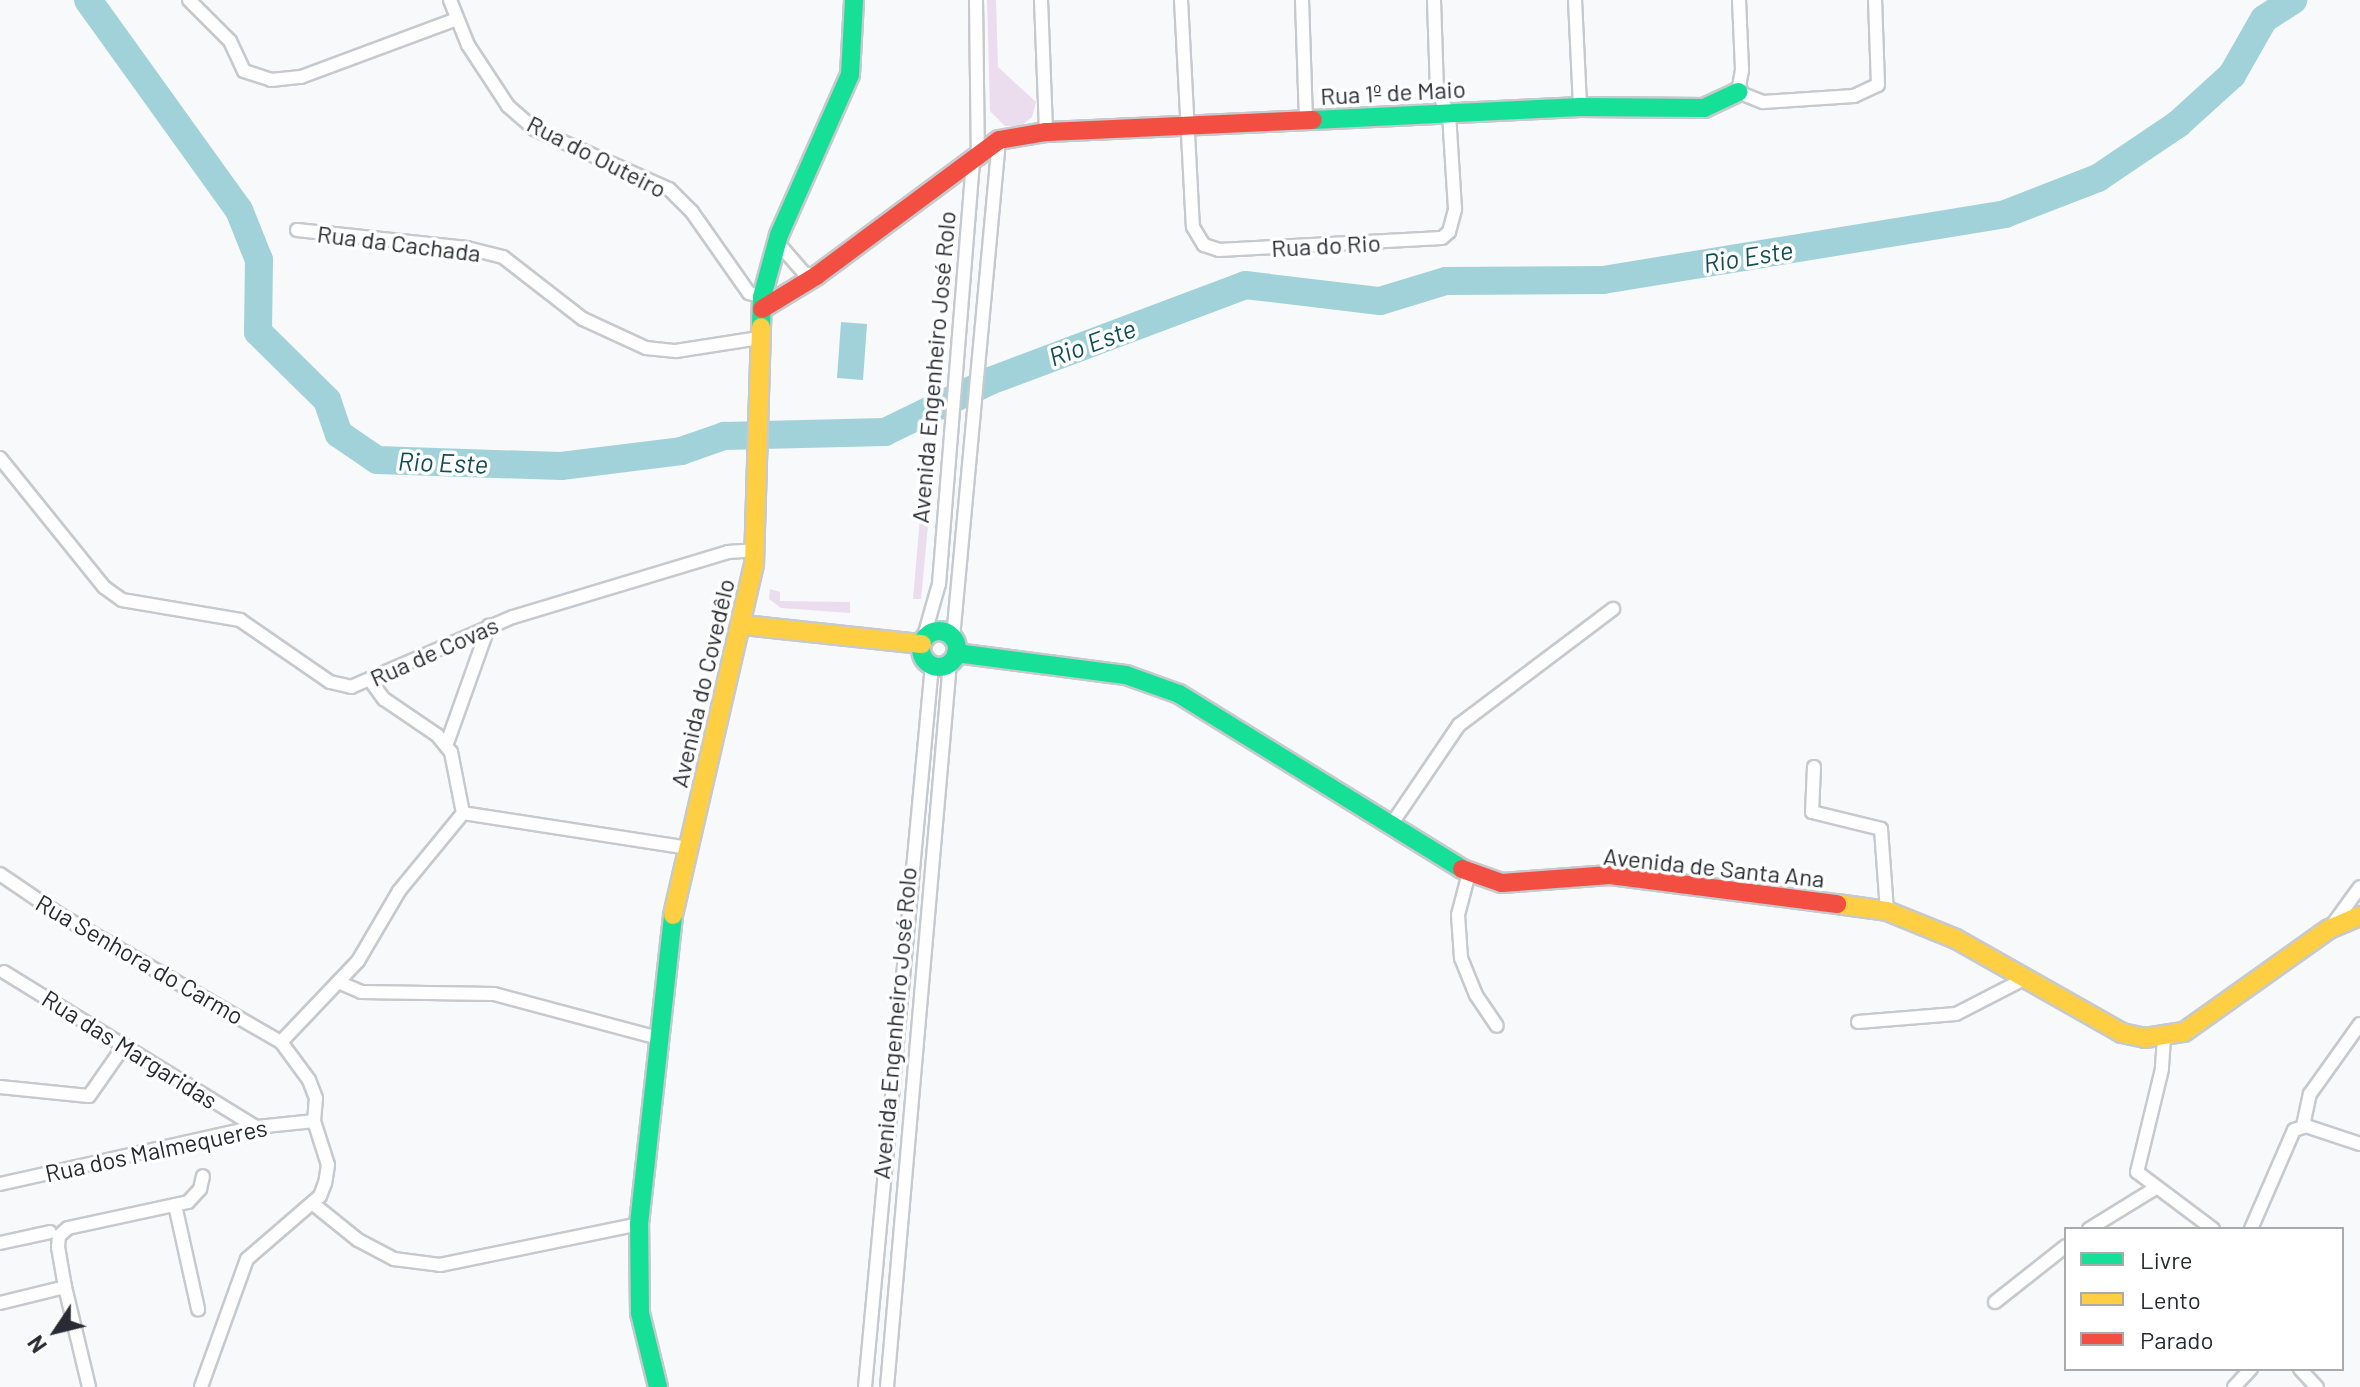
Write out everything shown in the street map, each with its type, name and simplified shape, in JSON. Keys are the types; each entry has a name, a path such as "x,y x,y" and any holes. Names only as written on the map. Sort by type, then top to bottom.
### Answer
{"street":[{"path":"189,0 230,41 251,76 284,80 457,19"},
{"name":"Rua do Outeiro","path":"450,0 468,45 508,106 534,129 669,189 692,212 749,293 762,303"},
{"name":"Avenida do Covedêlo","path":"658,1387 640,1313 639,1224 663,1039 671,924 743,625 754,550 762,303 777,242 850,75 854,0"},
{"name":"Avenida Engenheiro José Rolo","path":"922,642 939,584 976,160 976,0"},
{"path":"762,303 816,276 999,140 1046,132 1041,0"},
{"path":"1181,0 1185,125"},
{"path":"1302,0 1306,120"},
{"path":"1434,0 1437,91 1449,114"},
{"path":"1575,0 1580,107"},
{"path":"1739,0 1742,70 1738,92 1763,102 1854,96 1878,85 1875,0"},
{"name":"Rua 1º de Maio","path":"1046,132 1580,107 1704,108 1738,92"},
{"name":"Rua do Rio","path":"1185,125 1193,227 1204,245 1219,250 1442,238 1455,209 1449,114"},
{"name":"Avenida Engenheiro José Rolo","path":"865,1387 974,419 999,140"},
{"name":"Rua da Cachada","path":"297,230 467,248 503,257 583,319 646,348 676,351 759,338"},
{"path":"777,242 804,273 816,276"},
{"name":"Rua de Covas","path":"0,458 104,587 122,600 240,620 262,630 330,682 351,687 489,625 728,552 754,550"},
{"path":"1391,825 1459,725 1613,609"},
{"path":"463,813 446,746 489,625"},
{"path":"743,625 922,642 940,631 948,655 922,654 922,642"},
{"name":"Avenida Engenheiro José Rolo","path":"887,1387 948,655"},
{"name":"Avenida de Santa Ana","path":"948,655 1126,675 1164,688 1469,873 1502,883 1610,875 1887,911 1956,939 2122,1033 2164,1038"},
{"path":"370,680 410,721 446,746"},
{"path":"1814,767 1812,812 1881,829 1887,911"},
{"path":"463,813 689,848"},
{"path":"201,1387 247,1259 261,1241 320,1196 328,1165 314,1121 316,1098 309,1080 281,1042 358,961 399,891 463,813"},
{"path":"1469,873 1458,915 1461,958 1476,995 1497,1026"},
{"name":"Rua Senhora do Carmo","path":"0,874 60,915 281,1042"},
{"path":"2329,929 2360,887"},
{"path":"2210,1227 2140,1177 2135,1167 2162,1069 2164,1038 2205,1019 2329,929 2360,916"},
{"name":"Rua das Margaridas","path":"4,972 256,1127"},
{"path":"1858,1022 1956,1014 2024,979"},
{"path":"338,982 377,994 494,994 663,1039"},
{"path":"2303,1126 2310,1094 2360,1024"},
{"path":"0,1087 89,1096 124,1046"},
{"name":"Rua dos Malmequeres","path":"0,1184 256,1127 314,1121"},
{"path":"2252,1227 2294,1130 2303,1126 2360,1144"},
{"path":"89,1387 65,1287 59,1236 68,1228 175,1205 195,1196 203,1176"},
{"path":"2092,1227 2156,1188"},
{"path":"312,1203 358,1240 394,1259 440,1265 639,1224"},
{"path":"175,1205 198,1309"},
{"path":"0,1243 50,1232"},
{"path":"1995,1302 2064,1248"},
{"path":"0,1303 65,1287"},
{"path":"2234,1387 2249,1371"},
{"path":"2302,1371 2317,1387"}],"shaded area":[{"path":"987,0 996,0 998,67 1036,102 1032,117 1021,126 1005,126 990,111"},
{"path":"924,473 933,473 921,599 913,599"},
{"path":"770,589 780,592 780,601 850,602 850,613 781,608 769,599"}],"water":[{"path":"841,322 867,324 863,380 837,378"}],"waterway":[{"name":"Rio Este","path":"88,0 239,210 259,260 258,332 327,400 339,434 377,460 561,466 681,451 724,436 885,432 990,381 1245,285 1380,301 1446,281 1603,280 2005,214 2098,178 2178,124 2232,75 2264,19 2293,0"}],"traffic: fast":[{"path":"761,327 762,297 779,235 850,75 854,0"},
{"path":"1313,120 1580,107 1704,108 1738,92"},
{"path":"939,631 952,636 957,649 952,662 939,667 926,662 921,649 926,636 939,631"},
{"path":"956,653 1126,675 1179,694 1462,869"},
{"path":"658,1387 640,1313 639,1224 673,915"}],"traffic: slow":[{"path":"673,915 754,564 761,327"},
{"path":"743,625 922,644"},
{"path":"1837,904 1887,911 1956,939 2122,1033 2145,1038 2184,1032 2329,929 2360,916"}],"traffic: jam":[{"path":"762,309 816,276 999,140 1046,132 1313,120"},
{"path":"1462,869 1502,883 1610,875 1837,904"}]}
